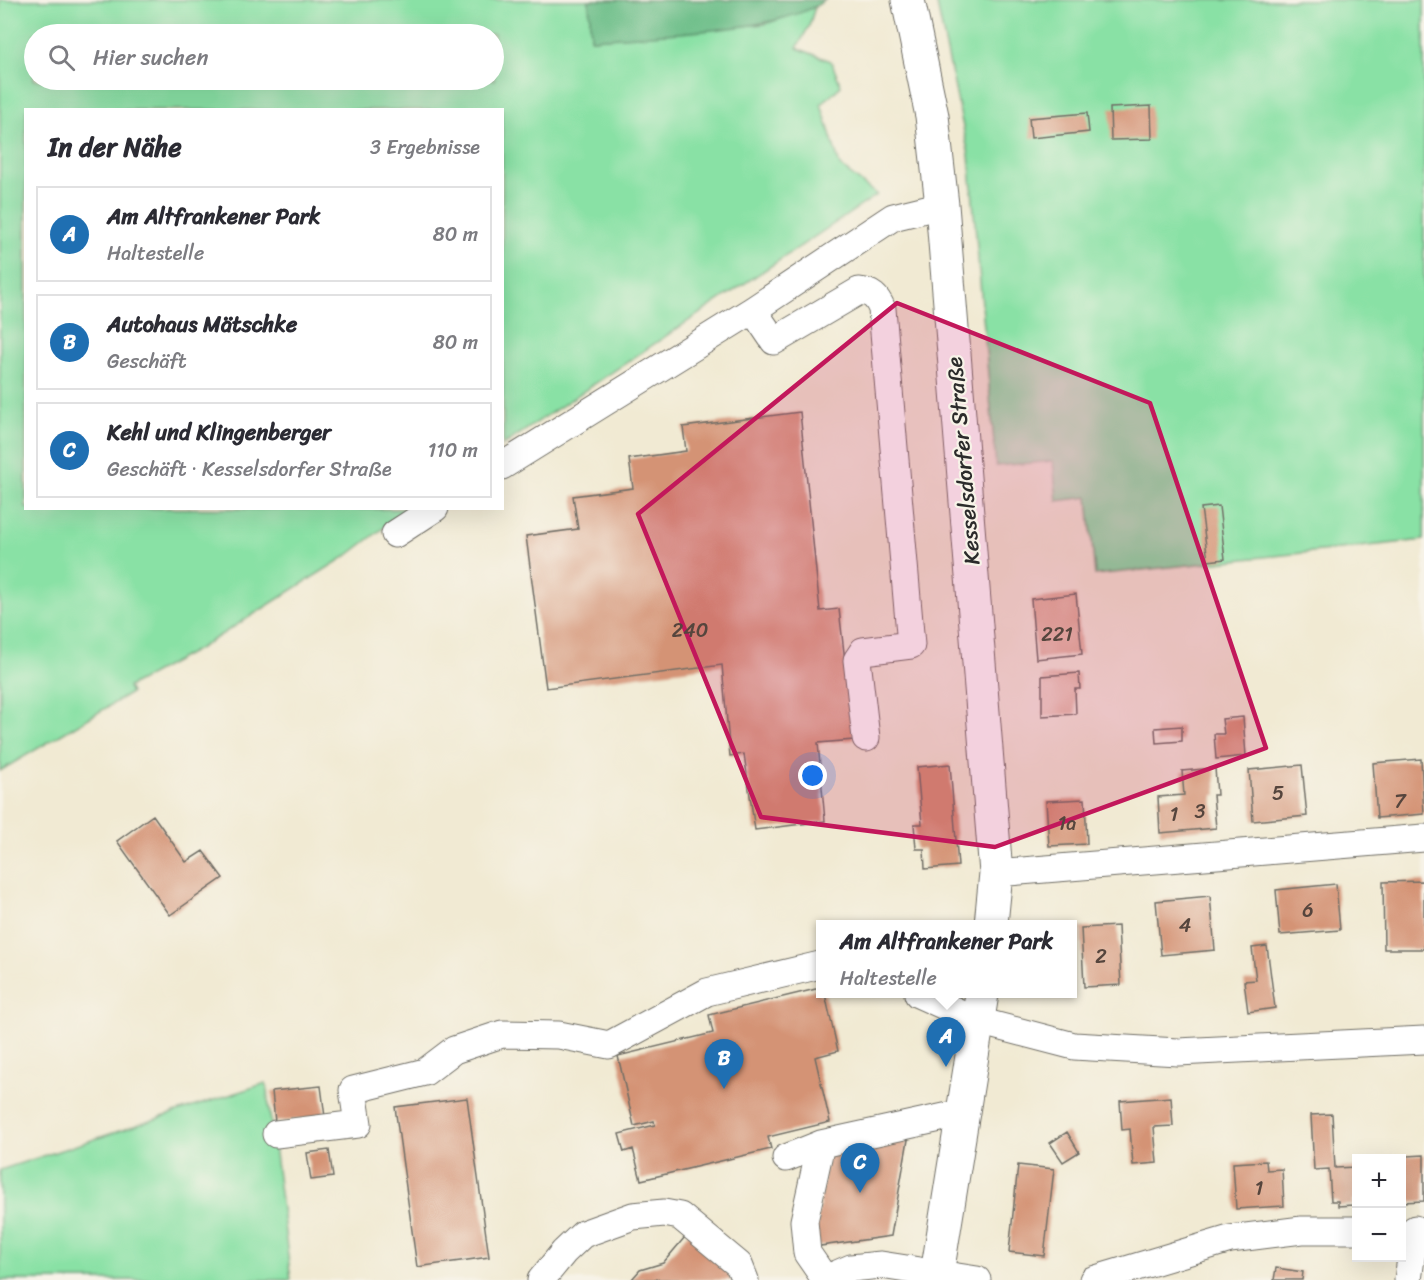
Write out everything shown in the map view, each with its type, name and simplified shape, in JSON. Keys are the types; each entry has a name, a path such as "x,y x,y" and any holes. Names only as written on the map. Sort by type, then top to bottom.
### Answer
{"main road":[{"name":"Kesselsdorfer Straße","path":"908,0 932,116 942,205 996,873 991,920"},
{"path":"936,1277 980,1007"}],"street":[{"path":"504,465 753,310 893,217 942,205"},
{"path":"753,310 774,341 859,291 870,292 878,300 882,309 911,645 863,651 857,660 866,738"},
{"path":"395,534 432,510"},
{"path":"996,873 1424,838"},
{"path":"276,1134 358,1124 353,1090 425,1072 454,1050 502,1034 559,1035 609,1045 707,992 816,965"},
{"path":"940,998 980,1007 1074,1046 1178,1052 1424,1040"},
{"path":"786,1158 821,1144 963,1113"},
{"path":"821,1144 804,1221 807,1253 824,1280 851,1268 881,1266 936,1277 977,1280"},
{"path":"541,1280 582,1234 633,1216 664,1213 680,1216 739,1265 745,1280"},
{"path":"1093,1280 1230,1239 1302,1230 1352,1230"},
{"path":"1408,1280 1414,1230"}],"highlighted area":[{"path":"897,303 1150,403 1266,748 995,847 761,817 638,514"}],"green space":[{"path":"0,0 589,0 591,39 765,24 815,7 809,26 797,48 831,61 841,86 821,104 840,166 877,195 504,444 504,108 24,108 24,510 407,510 348,555 200,648 128,687 131,693 0,771"},
{"path":"589,0 825,0 805,11 748,26 591,39"},
{"path":"936,0 1424,0 1424,540 1095,575 1088,497 1057,501 1053,461 996,466 969,155"},
{"path":"266,1083 291,1280 0,1280 0,1170"}],"building":[{"path":"1151,106 1152,139 1111,140 1110,108"},
{"path":"1087,113 1089,132 1031,138 1029,118"},
{"path":"800,412 820,611 839,609 854,740 818,743 825,821 755,830 744,754 730,756 722,665 546,688 526,536 578,529 573,496 633,488 629,459 686,451 683,427"},
{"path":"1219,506 1225,559 1208,561 1201,508"},
{"path":"1076,594 1082,654 1036,659 1031,599"},
{"path":"1079,673 1080,689 1075,689 1076,714 1042,716 1042,676"},
{"path":"1243,717 1246,756 1216,759 1214,734 1224,734 1222,719"},
{"path":"1182,726 1182,741 1156,743 1155,728"},
{"path":"1421,759 1424,814 1377,818 1373,763"},
{"path":"950,764 958,866 925,869 924,849 916,849 914,824 922,824 917,767"},
{"path":"1302,765 1307,816 1253,821 1249,770"},
{"path":"1215,768 1217,795 1213,795 1216,828 1160,833 1158,797 1184,795 1182,771"},
{"path":"1085,799 1087,844 1049,846 1046,801"},
{"path":"153,815 186,862 203,851 223,878 170,915 117,841"},
{"path":"1424,881 1424,949 1384,949 1383,882"},
{"path":"1336,884 1340,930 1280,935 1276,890"},
{"path":"1210,896 1215,950 1161,955 1156,901"},
{"path":"1118,926 1121,985 1084,987 1081,928"},
{"path":"1267,946 1275,1008 1248,1012 1244,981 1256,980 1252,948"},
{"path":"816,989 816,998 826,998 838,1051 815,1057 830,1122 768,1137 771,1149 641,1180 633,1149 624,1152 619,1134 655,1125 654,1121 634,1126 618,1056 713,1033 709,1015"},
{"path":"321,1086 325,1117 275,1122 272,1091"},
{"path":"1171,1097 1173,1126 1154,1127 1157,1163 1133,1165 1130,1129 1122,1130 1120,1101"},
{"path":"467,1098 489,1257 417,1267 395,1107"},
{"path":"1332,1114 1335,1168 1352,1167 1352,1205 1338,1206 1338,1201 1331,1201 1329,1169 1314,1170 1311,1115"},
{"path":"1067,1132 1079,1152 1063,1162 1050,1143"},
{"path":"909,1134 891,1236 813,1247 828,1151"},
{"path":"329,1150 333,1177 311,1180 307,1153"},
{"path":"1424,1155 1424,1201 1406,1202 1406,1156"},
{"path":"1266,1161 1267,1170 1282,1169 1284,1206 1236,1209 1233,1163"},
{"path":"1018,1165 1054,1169 1044,1256 1009,1252"},
{"path":"690,1231 714,1251 732,1280 632,1279 640,1270 663,1263"},
{"path":"1276,1268 1303,1272 1302,1280 1274,1280"}],"place":[{"name":"Am Altfrankener Park","path":"946,1067"},
{"name":"Autohaus Mätschke","path":"724,1089"},
{"name":"Kehl und Klingenberger","path":"860,1193"}]}
